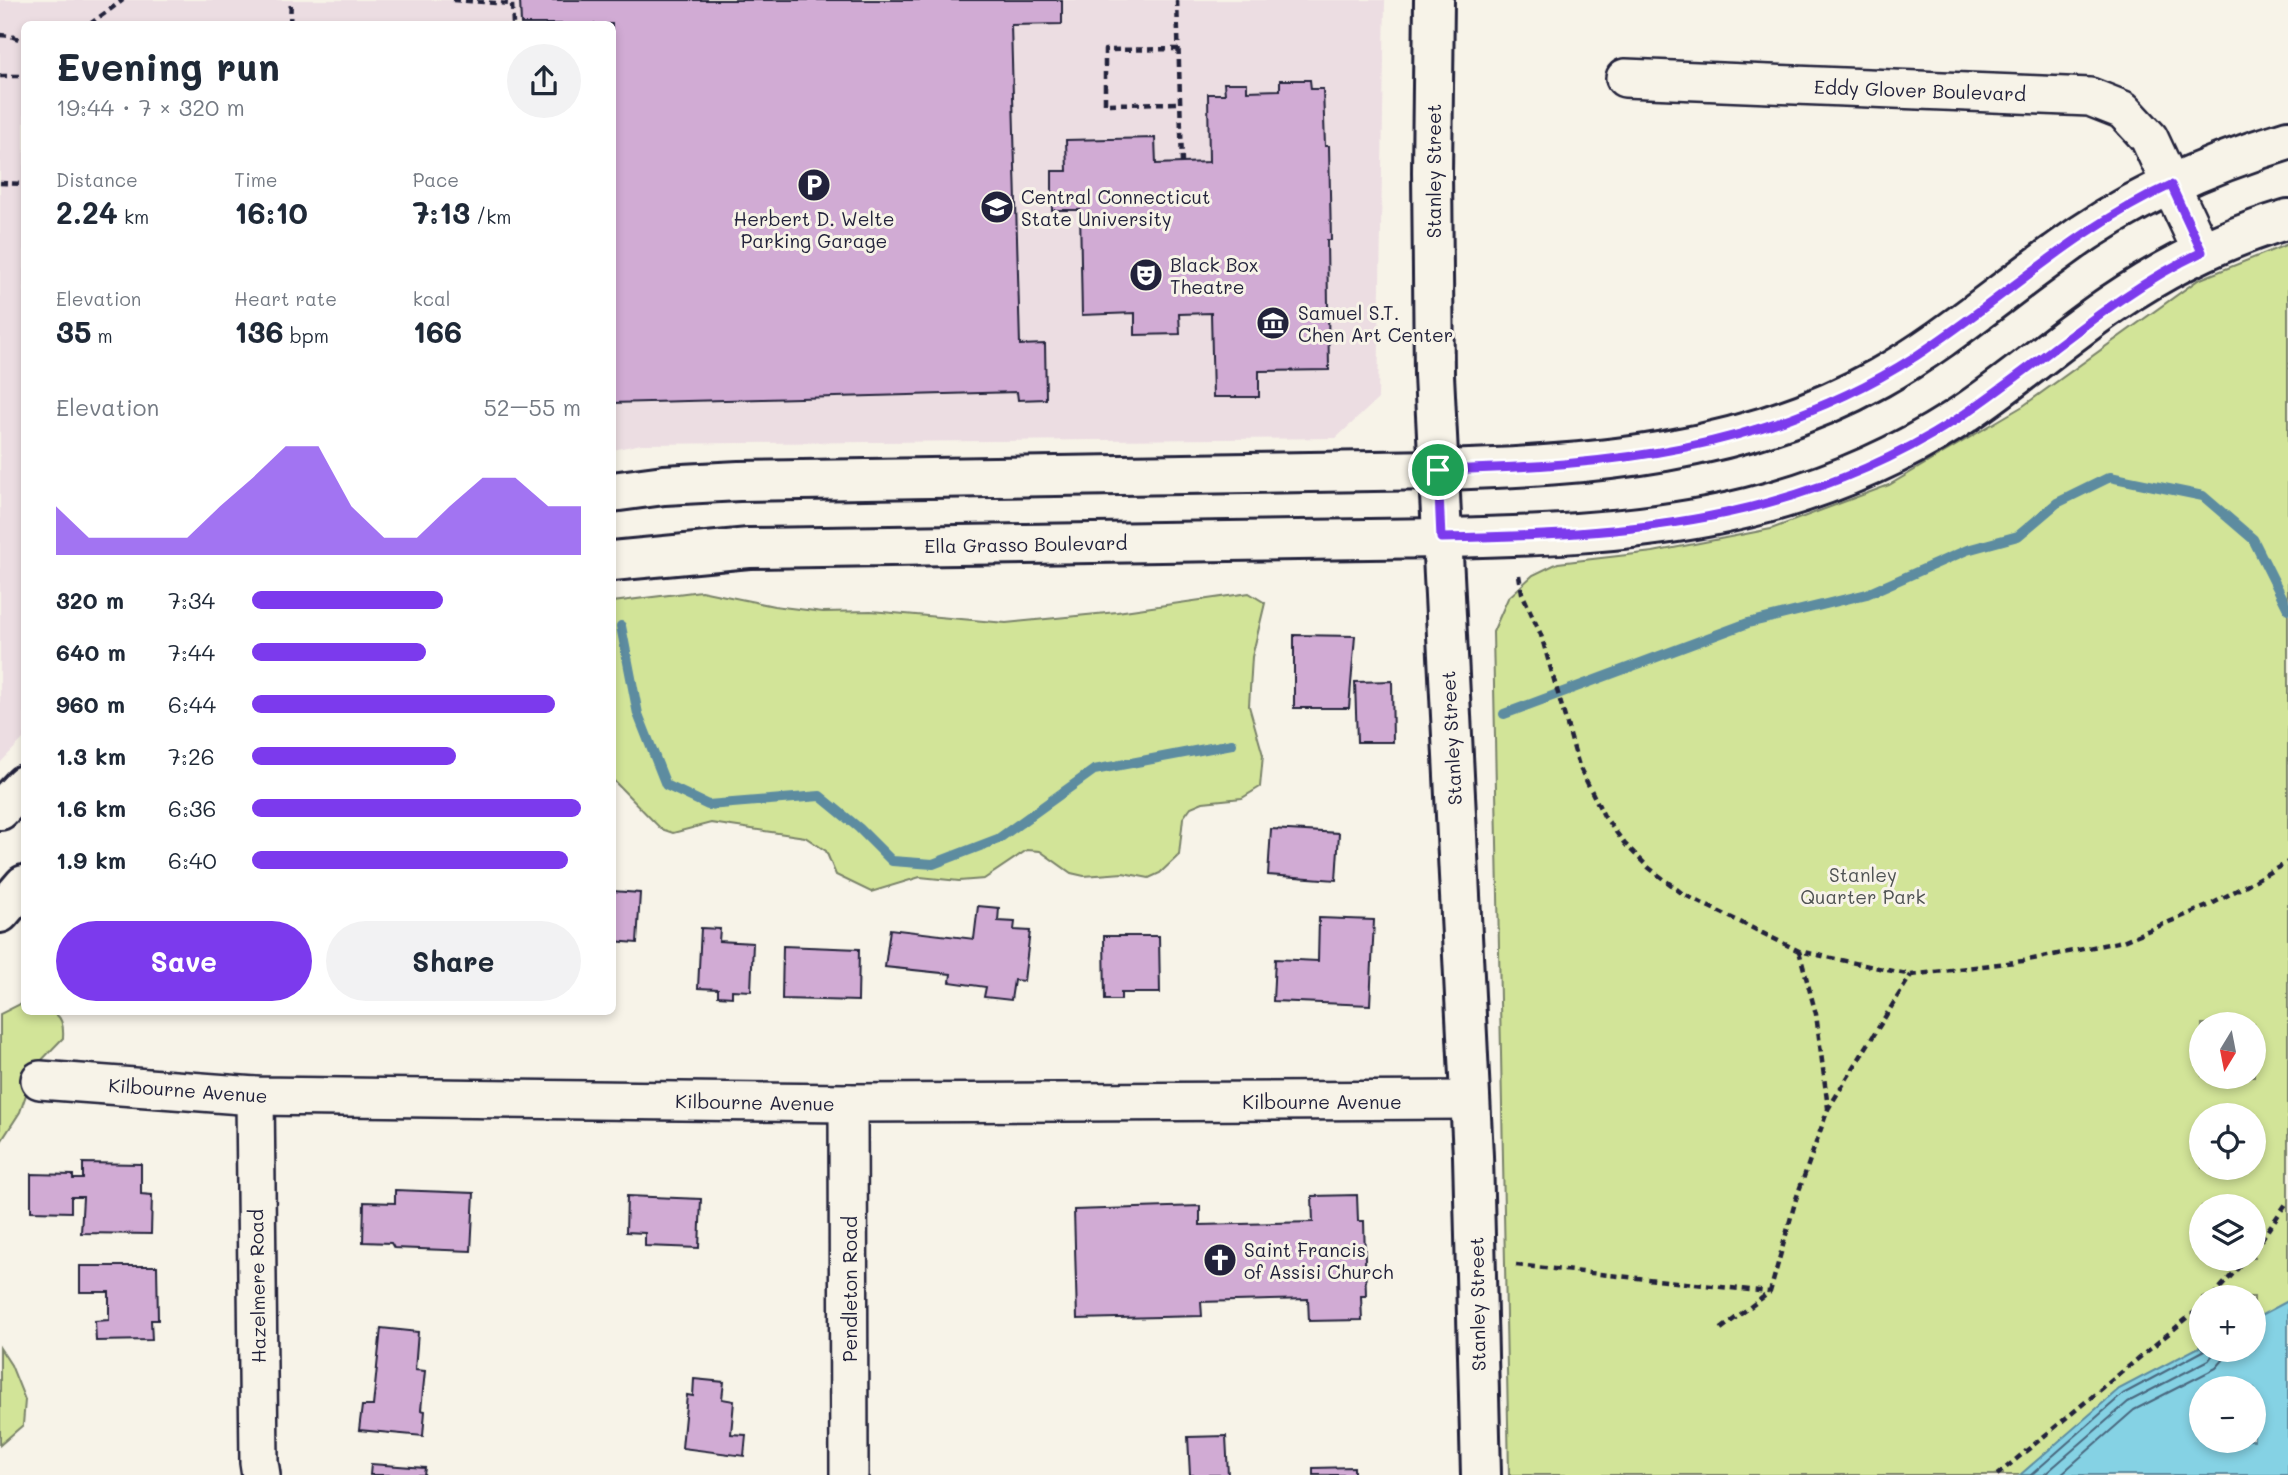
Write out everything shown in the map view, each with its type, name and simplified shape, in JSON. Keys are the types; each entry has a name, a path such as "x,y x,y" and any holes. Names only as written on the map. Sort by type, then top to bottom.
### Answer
{"main road":[{"name":"Stanley Street","path":"1434,0 1433,234 1438,470 1471,1100 1481,1475"},
{"path":"616,491 664,485 739,481 1438,470 1532,467 1638,458 1734,436 1811,411 1862,388 1914,357 2074,240 2171,185 2226,161 2288,140"},
{"path":"1441,538 1578,534 1657,527 1730,513 1806,491 1865,467 1934,432 2008,384 2112,304 2202,252 2288,219"},
{"name":"Ella Grasso Boulevard","path":"616,561 749,548 1441,538"},
{"path":"0,810 21,788"},
{"path":"0,913 21,888"}],"street":[{"name":"Eddy Glover Boulevard","path":"1625,78 2090,97 2123,110 2149,138 2202,252"},
{"name":"Kilbourne Avenue","path":"40,1080 255,1096 848,1103 1471,1100"},
{"name":"Hazelmere Road","path":"255,1096 261,1475"},
{"name":"Pendleton Road","path":"848,1103 849,1475"}],"path":[{"path":"94,21 123,0"},
{"path":"290,21 291,0"},
{"path":"453,0 512,4 513,21"},
{"path":"1177,0 1182,163"},
{"path":"0,36 21,40"},
{"path":"1179,49 1105,50 1105,104 1180,103"},
{"path":"0,76 21,76"},
{"path":"0,183 21,184"},
{"path":"1519,573 1522,593 1541,635 1579,766 1604,816 1625,844 1648,867 1683,894 1799,951 1911,975 2023,961 2123,940 2210,905 2288,862"},
{"path":"1799,951 1816,1014 1828,1109"},
{"path":"1721,1329 1770,1293 1796,1199 1828,1109 1911,975"},
{"path":"2266,1233 2288,1201"},
{"path":"1516,1265 1770,1293"},
{"path":"2223,1285 2235,1271"},
{"path":"1997,1475 2189,1317"}],"shaded area":[{"name":"Central Connecticut State University","path":"0,0 1385,0 1378,399 1336,438 641,444 616,449 616,21 21,21 21,741 0,763"}],"green space":[{"name":"Stanley Quarter Park","path":"2288,244 2288,1475 1509,1475 1493,632 1508,598 1533,575 1558,563 1653,552 1771,529 1889,485 2023,406 2198,280"},
{"path":"701,591 774,606 823,612 871,611 1006,623 1117,612 1249,593 1265,603 1252,657 1249,706 1263,755 1260,787 1242,798 1203,802 1191,807 1183,818 1179,855 1160,873 1149,878 1123,873 1084,876 1071,873 1040,851 1027,850 984,879 959,881 920,877 871,892 836,875 826,851 805,837 711,823 673,833 661,829 616,783 616,602"},
{"path":"21,1004 21,1015 57,1015 63,1028 63,1038 36,1066 20,1112 0,1143 0,1014"},
{"path":"0,1348 11,1365 25,1400 23,1425 0,1445"}],"water":[{"path":"2288,1301 2288,1475 2020,1475 2119,1389 2189,1352 2189,1362 2266,1362 2266,1313"}],"building":[{"name":"Herbert D. Welte Parking Garage","path":"520,0 1062,0 1062,24 1011,25 1020,345 1045,344 1046,399 1018,400 1017,392 616,403 616,21 521,21"},
{"path":"1280,80 1310,80 1311,89 1323,89 1325,146 1329,146 1329,370 1259,371 1259,397 1213,397 1211,313 1179,314 1180,334 1135,335 1135,313 1082,315 1080,210 1052,210 1052,171 1067,171 1066,140 1155,138 1156,164 1209,162 1208,94 1225,94 1224,83 1247,83 1247,91 1280,90"},
{"path":"1294,635 1355,636 1349,708 1294,708"},
{"path":"1392,681 1393,742 1357,742 1355,682"},
{"path":"1271,829 1339,833 1336,880 1268,875"},
{"path":"616,891 640,893 637,943 616,941"},
{"path":"978,906 999,908 998,921 1015,922 1014,930 1030,931 1024,981 1014,980 1011,1000 984,997 986,987 950,982 951,974 885,967 890,929 974,939"},
{"path":"1319,918 1374,920 1370,1005 1273,1001 1275,959 1318,961"},
{"path":"701,928 720,929 719,941 753,943 751,991 732,990 732,997 718,996 718,989 698,988"},
{"path":"1104,936 1159,936 1160,993 1121,993 1121,1000 1105,1000"},
{"path":"783,946 859,949 858,1001 782,999"},
{"path":"83,1163 141,1164 141,1194 152,1195 151,1234 81,1233 83,1197 71,1197 71,1212 31,1211 31,1174 73,1175 73,1179 83,1179"},
{"path":"395,1190 474,1193 471,1251 394,1248 391,1243 363,1242 364,1202 395,1203"},
{"name":"Saint Francis of Assisi Church","path":"1357,1195 1358,1221 1364,1221 1366,1296 1361,1296 1362,1320 1309,1321 1308,1299 1201,1302 1202,1316 1077,1319 1074,1210 1200,1206 1200,1225 1313,1222 1312,1196"},
{"path":"627,1196 701,1199 699,1248 645,1246 645,1233 626,1232"},
{"path":"80,1266 157,1266 158,1320 151,1320 152,1340 96,1341 95,1321 109,1320 109,1292 80,1292"},
{"path":"381,1328 418,1332 415,1370 425,1371 421,1410 425,1411 423,1436 359,1430 362,1406 373,1406"},
{"path":"694,1379 724,1382 722,1399 734,1401 731,1434 746,1435 744,1456 682,1448 687,1395 693,1396"},
{"path":"1226,1436 1228,1475 1190,1475 1188,1437"},
{"path":"371,1464 425,1468 424,1475 370,1475"},
{"path":"1354,1467 1354,1475 1313,1475 1313,1468"}],"waterway":[{"path":"1504,714 1748,623 1867,594 1967,550 2018,536 2057,503 2110,477 2203,496 2253,539 2288,609"},
{"path":"621,626 638,714 666,785 708,805 820,796 859,828 892,861 933,864 998,839 1094,770 1232,744"}],"place":[{"name":"Herbert D. Welte Parking Garage","path":"814,185"},
{"name":"Central Connecticut State University","path":"997,207"},
{"name":"Black Box Theatre","path":"1146,275"},
{"name":"Samuel S.T. Chen Art Center","path":"1273,323"},
{"name":"Saint Francis of Assisi Church","path":"1220,1260"}],"route":[{"path":"2171,185 2202,252 2149,280 2112,304 2008,384 1934,432 1865,467 1806,491 1756,506 1667,526 1629,530 1568,535 1441,538 1438,470 1532,467 1638,458 1780,423 1880,378 1952,331 2074,240 2134,203 2171,185"}]}
